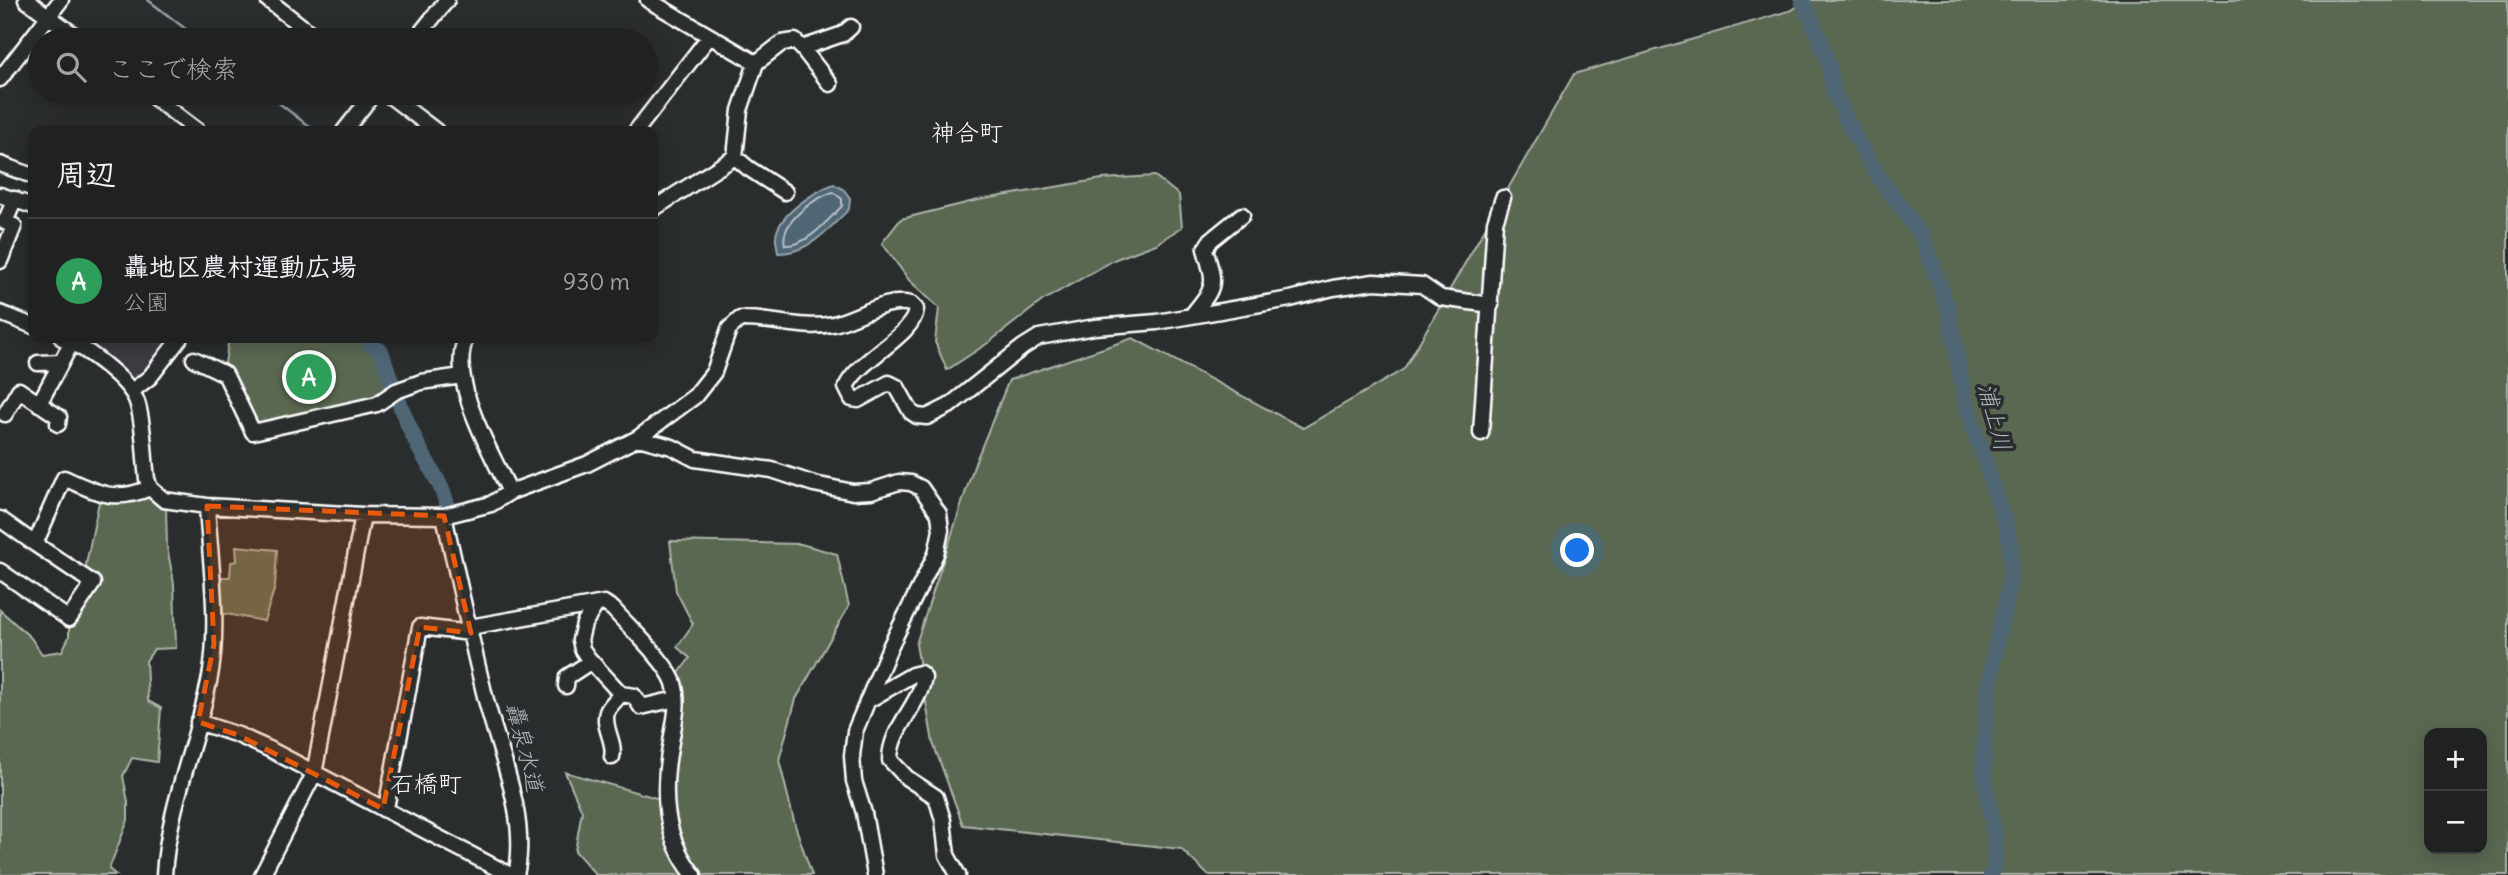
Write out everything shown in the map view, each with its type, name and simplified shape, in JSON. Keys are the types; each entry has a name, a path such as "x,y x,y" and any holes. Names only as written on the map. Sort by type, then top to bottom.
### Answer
{"street":[{"path":"26,0 65,28"},
{"path":"38,28 61,0"},
{"path":"268,0 304,28"},
{"path":"425,28 447,0"},
{"path":"648,0 756,63"},
{"path":"802,48 843,34 851,27"},
{"path":"658,103 709,37"},
{"path":"735,157 740,110 756,63 787,41 795,41 830,84"},
{"path":"0,79 28,42"},
{"path":"164,105 191,126"},
{"path":"348,126 365,105"},
{"path":"402,105 429,126"},
{"path":"640,126 656,105"},
{"path":"735,157 785,192"},
{"path":"658,206 735,157"},
{"path":"0,164 28,174"},
{"path":"0,261 14,226 5,222 7,197 28,204"},
{"path":"1481,433 1495,222 1503,198"},
{"path":"1192,315 1212,289 1214,279 1205,248 1242,215"},
{"path":"76,343 132,391 139,407 147,479 150,488 164,500 207,506 363,515 444,516 491,504 510,492 586,464 638,438 695,396 714,372 729,329 740,319 820,325 856,317 894,302 911,303 916,309 916,316 909,327 874,354 848,381 846,387 852,399 858,400 889,383 892,384 897,387 911,412 927,417 949,405 1039,337 1095,327 1157,322 1374,282 1422,285 1441,298 1491,305"},
{"path":"0,313 28,324"},
{"path":"39,404 70,343"},
{"path":"132,391 150,377 176,343"},
{"path":"464,343 462,376 467,397 510,492"},
{"path":"194,359 225,374 253,432 377,404 396,391 421,383 462,376"},
{"path":"38,363 61,362"},
{"path":"5,414 19,390 59,416 58,424"},
{"path":"638,438 672,447 695,458 772,470 814,484 853,492 871,491 899,482 911,483 920,488 939,514 941,530 936,554 890,647 855,731 852,756 854,781 864,813 875,875"},
{"path":"35,544 64,478 101,495 118,497 134,495 150,488"},
{"path":"164,875 179,789 209,677 214,644 207,506"},
{"path":"262,875 314,774 363,515"},
{"path":"444,516 483,689 517,812 520,849 516,875"},
{"path":"0,519 93,583 69,619 0,571"},
{"path":"383,809 387,803 420,627 471,630 604,603 613,609 668,671 675,685 677,712 665,785 668,824 676,847 694,875"},
{"path":"596,605 584,624 580,640 590,662 621,694 634,696 641,707 676,699"},
{"path":"566,686 567,677 590,662"},
{"path":"867,701 912,675 920,673 924,677 922,688 890,748 890,760 907,778 936,797 943,820 947,855 958,875"},
{"path":"612,757 614,750 606,720 607,710 621,694"},
{"path":"198,722 238,735 510,875"}],"highlighted area":[{"path":"207,506 444,516 471,633 420,627 383,809 238,735 198,722 214,644"}],"shaded area":[{"path":"81,343 169,343 145,375 135,376 128,382"}],"green space":[{"path":"1807,0 2508,0 2508,875 1208,875 1181,849 963,825 933,743 916,644 975,463 1009,380 1133,338 1303,428 1404,369 1574,74 1792,10"},
{"path":"1155,176 1179,195 1182,227 1156,244 1116,259 1042,301 988,343 947,370 935,342 939,308 909,280 882,243 901,219 978,200 1102,179"},
{"path":"228,343 367,343 371,352 378,351 391,391 377,401 255,429 225,363"},
{"path":"148,493 166,507 167,547 174,584 176,648 154,649 146,661 148,701 161,708 157,762 132,758 123,776 128,820 109,869 116,875 0,875 0,610 31,638 42,654 62,651 69,637 69,622 96,583 86,575 86,564 100,497"},
{"path":"670,541 801,544 837,554 849,606 796,699 779,760 795,825 812,875 596,875 575,851 582,811 565,772 667,801 676,677 690,658 677,647 693,624 676,591"},
{"path":"236,546 277,550 275,587 264,621 220,613 217,577 230,577 231,562 237,561"}],"water":[{"path":"834,184 850,198 849,209 809,245 778,253 776,236 784,220 808,198"}],"waterway":[{"path":"148,0 184,28"},
{"name":"浦上川","path":"1802,0 1818,34 1829,65 1834,91 1848,123 1873,168 1922,237 1948,308 1966,404 2008,532 2011,574 1991,672 1984,733 1985,778 1995,848 1991,875"},
{"path":"281,105 309,126"},
{"path":"370,343 381,351 407,423 440,485 448,510"}],"place":[{"name":"轟地区農村運動広場","path":"309,377"}],"district":[{"name":"神合町","path":"967,133"},
{"name":"石橋町","path":"426,784"}],"water label":[{"name":"轟泉水道","path":"525,747"}]}
